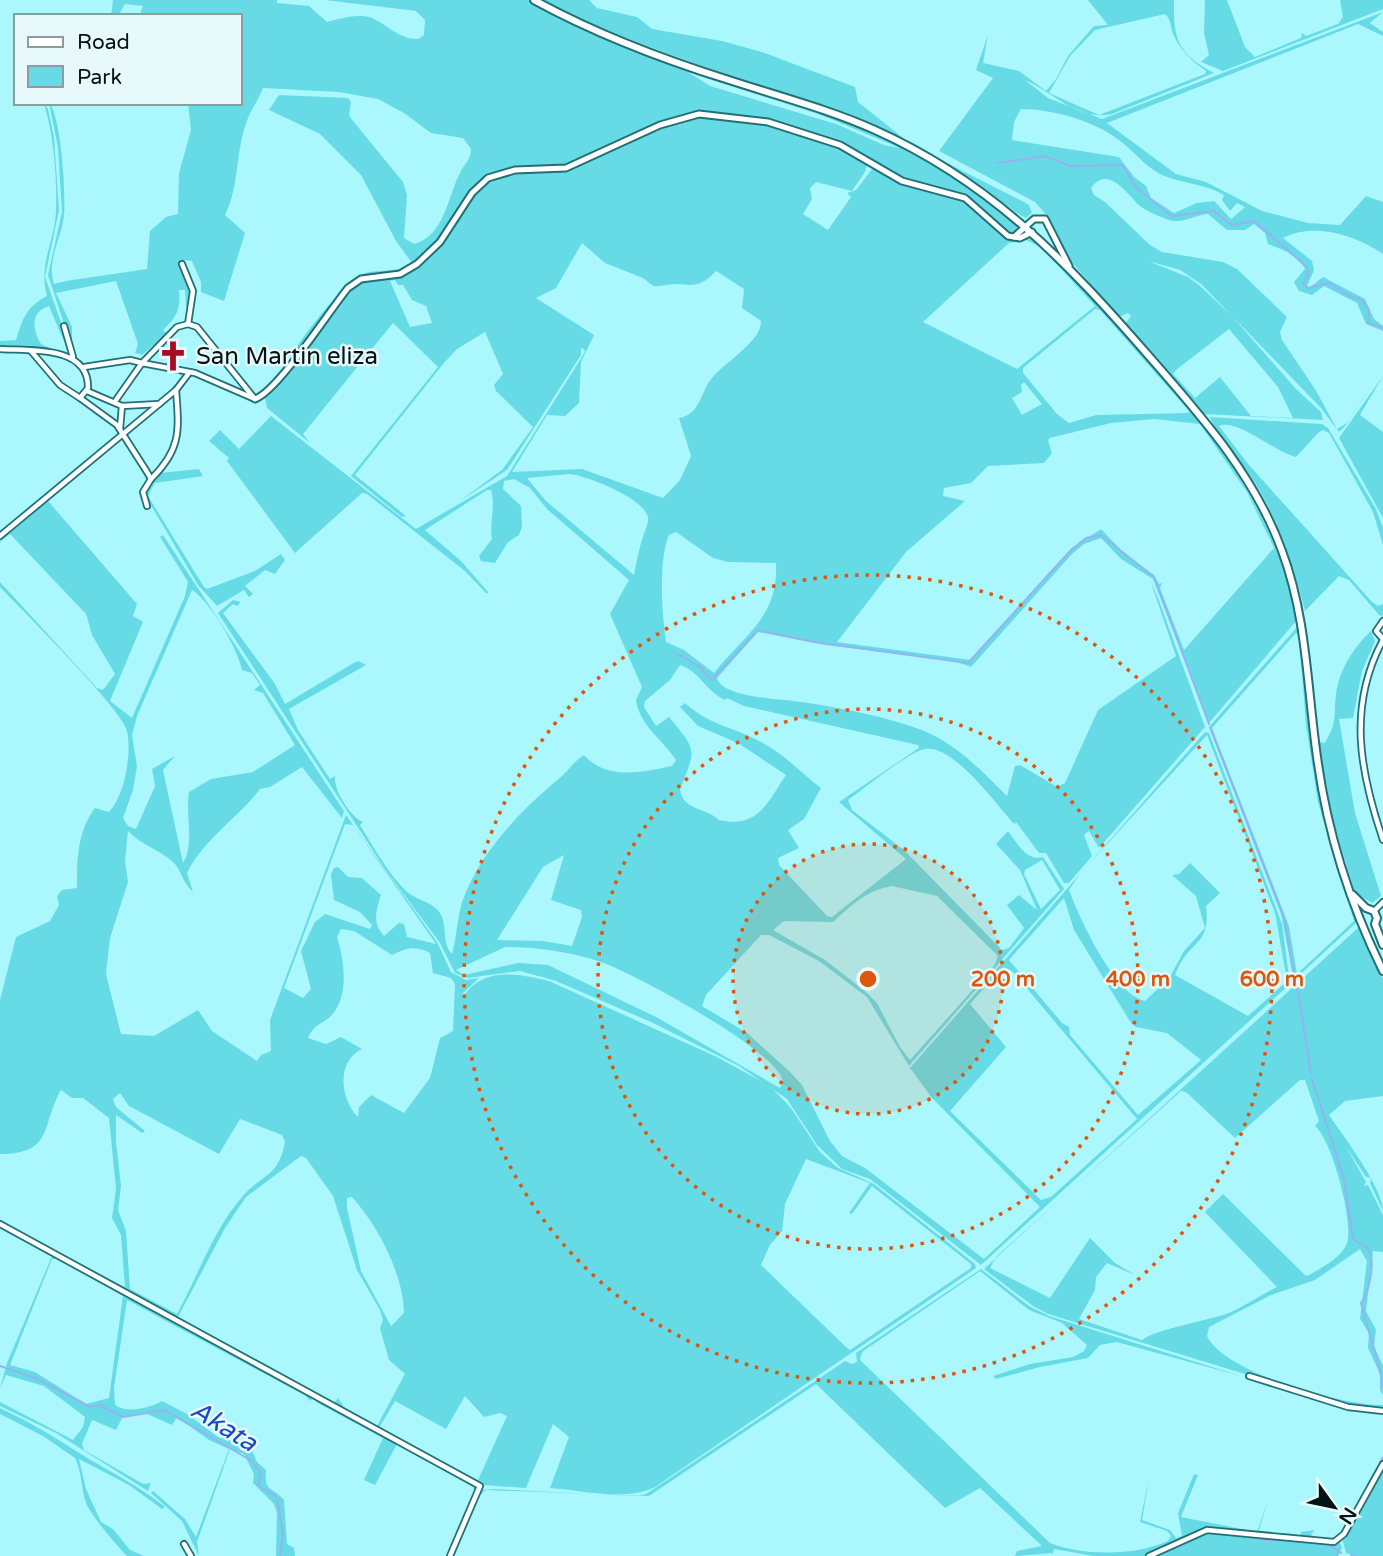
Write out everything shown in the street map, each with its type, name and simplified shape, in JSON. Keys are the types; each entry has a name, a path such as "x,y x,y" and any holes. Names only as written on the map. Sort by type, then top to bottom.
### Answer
{"main road":[{"path":"534,0 652,54 832,113 880,132 948,169 1013,215 1069,266 1213,429 1248,480 1274,529 1301,618 1317,762 1334,840 1356,914 1383,971"},
{"path":"1350,891 1366,908 1374,911 1377,918 1375,924 1383,945"},
{"path":"1356,914 1366,908"},
{"path":"1363,929 1375,924"}],"street":[{"path":"84,367 130,360 195,373 254,398 262,396 348,288 366,277 400,274 411,269 440,242 472,193 488,178 515,170 566,168 607,148 690,115 768,122 840,145 902,181 965,198 996,229 1013,238"},
{"path":"1013,215 1021,233"},
{"path":"1013,238 1030,230 1034,219 1045,219 1069,266"},
{"path":"1013,238 1030,230"},
{"path":"182,264 193,290 188,324"},
{"path":"116,400 142,363 177,327 188,324 197,327 254,398"},
{"path":"64,326 73,357 84,367 87,391"},
{"path":"0,349 73,357"},
{"path":"31,351 61,386 80,398 121,433 151,479"},
{"path":"0,536 176,390 189,373"},
{"path":"147,506 144,492 169,455 180,428 176,390"},
{"path":"80,398 87,391"},
{"path":"87,391 116,400 122,406 121,433"},
{"path":"122,406 159,404"},
{"path":"1383,621 1376,631 1383,640 1364,683 1360,719 1363,762 1383,840"},
{"path":"1374,911 1383,902"},
{"path":"0,1224 480,1486 450,1556"},
{"path":"1249,1376 1348,1407 1383,1410"},
{"path":"1149,1556 1207,1530 1334,1542 1344,1534 1383,1464"},
{"path":"184,1544 191,1556"}],"green space":[{"path":"113,0 277,0 277,3 309,6 327,22 355,16 372,18 399,34 418,39 424,35 425,20 416,11 325,0 528,0 639,52 826,115 888,140 970,186 1011,219 1019,230 1009,235 958,192 924,186 900,178 850,146 772,121 691,113 609,145 563,167 513,169 486,177 476,185 441,237 421,259 402,271 359,278 331,307 289,362 308,331 353,280 360,275 400,269 412,263 396,241 361,175 320,134 269,110 279,95 348,98 351,102 349,116 403,182 407,195 404,238 414,244 432,233 439,224 471,149 463,138 431,133 404,113 378,99 339,92 263,88 244,130 233,192 225,215 245,233 224,301 201,292 201,282 192,261 183,260 184,276 193,287 190,309 186,307 185,290 179,290 177,312 163,330 167,334 142,355 135,353 138,344 116,281 56,293 72,327 72,348 48,275 62,212 58,147 49,105 60,138 64,190 63,224 52,267 54,284 147,269 150,231 166,217 178,214 179,173 191,130 188,105 242,105 242,14 140,14 143,6 125,4 119,14 111,14","holes":["688,72 821,115 900,148 884,145 836,124 710,86"]},
{"path":"542,0 589,0 597,8 637,17 652,29 722,41 762,52 855,87 858,102 907,141 816,105 632,40"},
{"path":"1088,0 1174,0 1176,35 1184,50 1173,33 1165,14 1095,30 1070,56 1049,93 1098,115 1087,113 1102,119 1383,12 1370,23 1383,32 1383,36 1358,24 1107,123 1176,174 1206,182 1262,211 1308,223 1340,225 1366,196 1383,202 1383,254 1360,241 1334,233 1308,231 1283,238 1312,261 1314,270 1307,286 1310,287 1323,277 1365,299 1374,319 1383,326 1383,331 1366,324 1357,303 1324,286 1312,295 1299,291 1294,282 1305,269 1302,264 1289,253 1268,244 1265,233 1254,224 1245,230 1227,230 1208,214 1179,221 1169,220 1142,207 1123,188 1110,180 1097,181 1091,188 1094,195 1105,202 1150,245 1162,252 1223,262 1237,269 1287,317 1280,332 1282,340 1315,389 1337,429 1347,423 1383,368 1346,425 1339,432 1321,408 1232,316 1296,389 1321,412 1323,420 1203,414 1125,324 1131,316 1128,313 1119,317 1069,259 1048,217 1035,202 939,151 993,78 976,70 988,35 983,63 1019,71 1046,91 1068,56 1094,26 1108,25","holes":["1025,80 1073,108 1048,98","1021,109 1048,111 1076,118 1114,136 1162,175 1224,195 1222,200 1230,211 1237,203 1245,207 1231,219 1214,201 1197,203 1174,213 1151,198 1146,186 1134,177 1119,157 1012,140 1014,122","1148,261 1180,270 1201,284 1232,316 1188,277","1229,329 1278,387 1293,418 1251,416 1220,377 1195,398 1173,374"]},
{"path":"1205,0 1227,0 1245,47 1255,57 1301,38 1302,33 1306,36 1338,24 1343,17 1340,0 1383,0 1383,9 1223,71 1201,62 1209,55 1204,33"},
{"path":"1192,59 1214,73 1112,114 1100,115 1205,74 1206,71"},
{"path":"44,105 48,109 54,138 59,210 45,277 70,348 69,353 49,306 38,312 34,322 41,344 56,351 54,353 0,347 0,341 16,340 26,314 34,304 47,296 44,273 55,222 56,198"},
{"path":"701,116 788,130 830,142 868,162 865,172 852,191 816,182 810,188 812,199 803,214 828,230 851,197 847,193 856,190 873,168 907,185 960,198 979,212 998,233 1017,239 1032,238 1053,254 1166,378 1233,467 1260,515 1282,566 1297,620 1209,723 1153,579 1121,559 1101,538 1084,544 1072,554 971,667 954,661 826,645 758,632 717,678 721,685 741,694 854,711 929,733 960,752 1007,796 1015,766 1020,765 1057,787 1065,783 1098,710 1176,656 1150,580 1205,727 1099,848 1089,831 1084,835 1092,856 1069,883 1064,883 1046,853 1039,853 1016,822 1014,824 961,765 936,750 925,749 909,756 848,800 852,810 904,850 1002,950 1009,948 1024,928 1007,905 1019,895 1037,910 1020,870 996,844 1008,831 1027,854 1043,857 1064,889 909,1066 867,997 819,961 769,935 761,935 706,995 702,1006 747,1033 790,1072 802,1085 830,1141 842,1156 865,1168 984,1259 1040,1207 932,1098 910,1068 1080,874 1069,890 1074,903 1110,970 1133,995 1145,1001 1170,977 1184,951 1205,928 1196,896 1172,875 1179,874 1190,863 1220,893 1206,906 1207,920 1205,929 1202,937 1186,955 1175,975 1248,1016 1287,981 1275,913 1207,735 1086,867 1205,732 1209,733 1282,924 1290,984 981,1265 870,1179 842,1169 817,1145 787,1099 739,1066 651,1022 556,981 520,971 468,978 455,973 440,943 385,869 218,613 233,600 241,602 237,606 233,604 223,613 275,684 285,704 358,661 366,665 289,709 298,730 330,779 335,776 343,802 353,815 363,822 360,825 391,874 408,893 440,913 447,945 452,954 462,902 481,863 518,816 577,760 584,755 603,769 626,772 672,766 676,760 647,725 638,709 636,700 642,687 610,614 629,580 547,509 530,488 514,479 504,481 503,489 521,506 522,527 519,535 508,542 495,563 481,561 479,556 492,539 491,490 425,530 461,561 489,593 486,593 465,571 367,494 362,493 295,553 227,461 229,458 209,441 220,430 239,449 271,416 416,529 507,476 585,352 584,349 581,348 581,355 507,470 457,503 502,470 533,427 496,391 494,385 503,374 485,332 457,349 355,475 406,516 402,517 351,476 438,367 393,323 303,434 310,443 267,408 265,398 353,286 362,280 402,275 440,245 470,199 487,181 511,172 566,170 674,122","holes":["1026,240 1041,247 1095,306 1017,369 923,322 1009,243","582,243 605,263 643,278 653,286 698,284 716,271 744,289 742,308 761,321 756,336 712,378 692,412 679,418 691,456 680,480 663,498 582,469 512,472 547,415 565,416 579,403 581,362 594,335 536,298 556,288","395,280 398,285 403,285 412,300 426,306 432,323 410,327 390,281","1095,309 1100,310 1189,411 1096,415 1069,423 1057,414 1023,373 1023,368","1024,382 1042,404 1022,415 1012,398 1022,392 1021,385","1154,419 1200,424 1247,492 1274,548 1184,650 1160,588 1162,583 1159,584 1154,575 1126,555 1101,529 1072,548 971,660 837,642 906,552 965,501 943,496 944,488 971,483 988,466 1044,463 1052,453 1048,440 1111,423","570,474 614,489 637,503 648,520 634,575 546,501 527,478","676,532 713,558 728,562 776,563 772,598 766,612 714,673 684,650 666,642 662,603 663,559 669,535","680,665 693,672 725,700 727,698 744,706 918,745 919,748 839,802 906,859 832,917 827,916 779,865 778,858 799,848 788,830 804,819 821,788 768,746 712,721 685,703 680,707 698,726 738,743 786,775 767,804 752,817 743,821 719,820 690,805 682,797 680,790 691,758 690,745 669,717 656,726 644,707 645,701 670,680","564,855 551,900 581,910 582,917 572,946 543,941 497,940 543,867","1042,860 1060,890 1041,909 1024,874 1025,870","892,886 937,896 998,956 994,966 910,1060 900,1047 877,1003 865,991 825,960 773,930 784,921 833,922 867,895","1064,898 1074,930 1131,1023 1136,1027 1167,1033 1201,1060 1138,1115 1070,1035 1069,1027 1062,1023 1009,960","505,947 553,951 601,962 643,981 733,1034 776,1069 783,1082 780,1088 656,1017 548,965 518,963 464,975 456,970","1003,967 1012,971 1137,1119 1051,1197 1041,1200 950,1111 1006,1047 970,1004"]},
{"path":"945,162 1029,205 1032,213 1026,218 1020,215"},
{"path":"1383,376 1360,415 1383,432 1383,518 1339,438"},
{"path":"1210,417 1322,424 1328,428 1376,509 1383,528 1383,545 1373,512 1329,433 1323,430 1319,432 1296,457 1236,427 1219,426 1249,465 1372,602 1378,606 1383,604 1383,615 1380,616 1349,580 1339,576 1305,611 1291,562 1272,514 1256,484"},
{"path":"96,458 48,501 137,604 133,616 143,622 110,701 132,718 185,596 188,582 160,537 163,535 344,811 342,818 302,767 270,787 260,789 194,861 187,873 193,892 175,864 128,831 125,861 128,882 110,938 106,974 121,1034 154,1036 198,1010 212,1031 257,1061 261,1055 271,1051 270,1020 346,815 437,942 451,972 466,980 479,978 462,994 464,996 472,986 492,976 526,976 549,981 717,1057 770,1086 791,1108 820,1152 838,1168 874,1184 975,1264 976,1268 655,1487 631,1494 603,1494 550,1488 569,1437 553,1424 526,1488 482,1485 0,1223 125,1287 121,1235 112,1218 116,1189 109,1118 83,1098 72,1098 61,1090 38,1143 17,1153 0,1154 0,1000 16,937 50,921 59,905 57,896 62,890 77,888 81,836 95,808 109,812 115,805 123,785 129,751 127,731 121,720 70,659 0,587 0,582 97,688 103,690 115,674 92,635 86,614 10,534 0,542 0,537","holes":["192,590 215,615 235,650 242,670 252,673 260,685 254,690 263,693 295,745 253,772 211,779 189,792 189,838 183,863 163,770 175,756 152,769 155,786 136,829 128,826 123,818 133,790 137,766 132,735 137,716","345,824 353,825 436,944 407,937 404,924 399,923 384,936 376,921 381,895 362,878 348,877 338,867 334,868 331,874 334,900 360,912 372,925 370,929 325,914 315,922 301,951 311,989 303,998 284,988","341,929 354,931 392,955 411,948 419,949 430,953 433,973 451,978 455,984 453,1031 440,1038 430,1078 404,1113 371,1095 359,1107 358,1117 347,1100 344,1081 348,1062 362,1049 341,1037 326,1044 308,1038 316,1027 331,1016 341,998 344,977 337,937","120,1093 129,1106 219,1154 240,1119 282,1135 285,1142 274,1169 243,1196 223,1223 177,1314 130,1289 126,1231 118,1210 121,1186 116,1115 142,1133 145,1131 116,1107 113,1099","301,1156 306,1158 333,1196 357,1270 380,1310 383,1320 380,1328 389,1360 405,1374 377,1426 344,1407 338,1398 334,1403 328,1400 178,1317 225,1228 246,1197","806,1159 870,1183 849,1213 852,1214 872,1186 971,1264 971,1268 850,1350 761,1265 770,1245 782,1231 785,1204","352,1197 380,1236 394,1266 403,1298 404,1313 391,1326 361,1271 347,1198","465,1396 484,1417 500,1413 507,1416 478,1480 379,1428 395,1401 446,1429"]},
{"path":"199,469 203,476 155,483 148,496 204,587 207,589 255,571 281,554 285,560 275,574 265,570 245,586 253,594 249,597 244,590 217,606 198,585 145,495 146,489 160,473"},
{"path":"1298,626 1317,786 1334,854 1318,802 1306,725 1299,636 1296,633 1212,728 1289,926 1297,974 1354,921 1334,856 1357,922 1294,980 1281,914 1209,727"},
{"path":"1371,631 1375,641 1362,671 1353,718 1339,719 1355,813 1381,896 1372,903 1355,893 1333,821 1318,742 1325,743 1332,729 1338,686 1344,668 1358,645"},
{"path":"1359,927 1383,979 1383,1096 1345,1101 1329,1115 1371,1178 1366,1177 1345,1145 1366,1182 1364,1186 1368,1185 1383,1215 1383,1252 1373,1251 1366,1311 1376,1330 1374,1346 1383,1366 1383,1395 1380,1390 1380,1374 1368,1348 1369,1333 1360,1319 1367,1261 1360,1249 1315,1280 1271,1295 1209,1327 1207,1336 1218,1350 1236,1363 1260,1374 1287,1385 1341,1400 1383,1405 1383,1409 1360,1409 1048,1314 984,1269 995,1259 990,1268 1050,1298 1090,1238 1115,1263 1135,1275 1107,1263 1096,1277 1095,1290 1079,1319 1142,1340 1158,1332 1220,1316 1277,1287 1205,1212 1223,1194 1306,1276 1316,1271 1341,1253 1347,1243 1348,1233 1340,1182 1328,1147 1315,1126 1319,1121 1305,1080 1300,1080 1235,1138 1186,1092 1181,1091 1068,1193"},
{"path":"1371,1179 1383,1211 1370,1183"},
{"path":"52,1256 58,1259 52,1259 10,1365 35,1372 86,1404 109,1398 123,1296 65,1263 314,1397 310,1401 306,1396 127,1300 114,1388 115,1405 138,1409 162,1401 187,1414 218,1437 250,1445 257,1462 266,1470 268,1486 284,1500 287,1544 294,1548 295,1556 276,1556 277,1513 274,1504 253,1483 254,1474 244,1454 230,1449 197,1542 199,1556 182,1521 151,1493 153,1491 185,1519 196,1537 229,1449 209,1440 177,1417 172,1425 147,1414 123,1416 116,1430 92,1420 82,1444 84,1450 143,1484 151,1483 148,1491 56,1433 0,1406 0,1402 73,1440 83,1427 85,1417 44,1386 6,1375 0,1389 7,1363"},
{"path":"981,1269 1029,1306 1049,1316 1244,1377 1117,1342 1100,1345 1088,1358 996,1379 993,1376 1030,1364 1073,1357 1084,1351 1087,1345 1062,1323 1029,1310 980,1271 862,1352 860,1360 1050,1543 1078,1550 1109,1553 1155,1546 1168,1541 1171,1536 1167,1531 1140,1522 1149,1478 1142,1520 1170,1530 1176,1538 1182,1536 1178,1513 1194,1474 1198,1475 1181,1517 1257,1532 1268,1501 1258,1533 1300,1536 1301,1532 1315,1530 1311,1534 1314,1537 1339,1541 1342,1548 1338,1556 1094,1556 1054,1549 1053,1553 1015,1556 1017,1551 1042,1546 980,1488 945,1508 816,1384 649,1496 638,1496 646,1494 845,1361 852,1364 857,1362 856,1353"},
{"path":"318,1399 476,1486 449,1556 474,1491 473,1487 397,1444 375,1485 364,1480 383,1438 316,1402"},
{"path":"0,1408 39,1428 165,1507 162,1509 129,1485 79,1459 86,1489 101,1522 113,1529 130,1550 144,1556 127,1556 93,1515 86,1503 75,1458 43,1436 0,1414"},
{"path":"1383,1467 1383,1556 1355,1556 1346,1553 1342,1538"},
{"path":"494,1489 598,1494 486,1490 479,1496 482,1490"}],"waterway":[{"path":"997,163 1044,156 1071,166 1123,165 1135,186 1171,216 1214,211 1232,225 1254,221 1307,267 1308,276 1303,284 1308,288 1330,283 1349,296 1362,300 1369,310 1368,323 1383,328"},
{"path":"674,652 699,666 712,680 758,630 814,642 968,663 1071,550 1086,538 1101,535 1154,577 1209,724"},
{"path":"1210,727 1285,920 1294,977"},
{"path":"1297,987 1311,1073"},
{"path":"1312,1079 1344,1179 1353,1239 1370,1253 1371,1276 1361,1303 1383,1386"},
{"name":"Akata","path":"0,1366 38,1379 90,1407 100,1405 123,1417 164,1410 252,1461 261,1473 258,1486 277,1497 283,1535 280,1556"},
{"path":"1346,1527 1383,1457"},
{"path":"1249,1536 1264,1540 1288,1540"},
{"path":"1325,1543 1339,1551"},
{"path":"1337,1556 1339,1551 1341,1553"},
{"path":"1156,1556 1164,1552"},
{"path":"1351,1555 1355,1556"}],"place":[{"name":"San Martin eliza","path":"173,356"}]}
